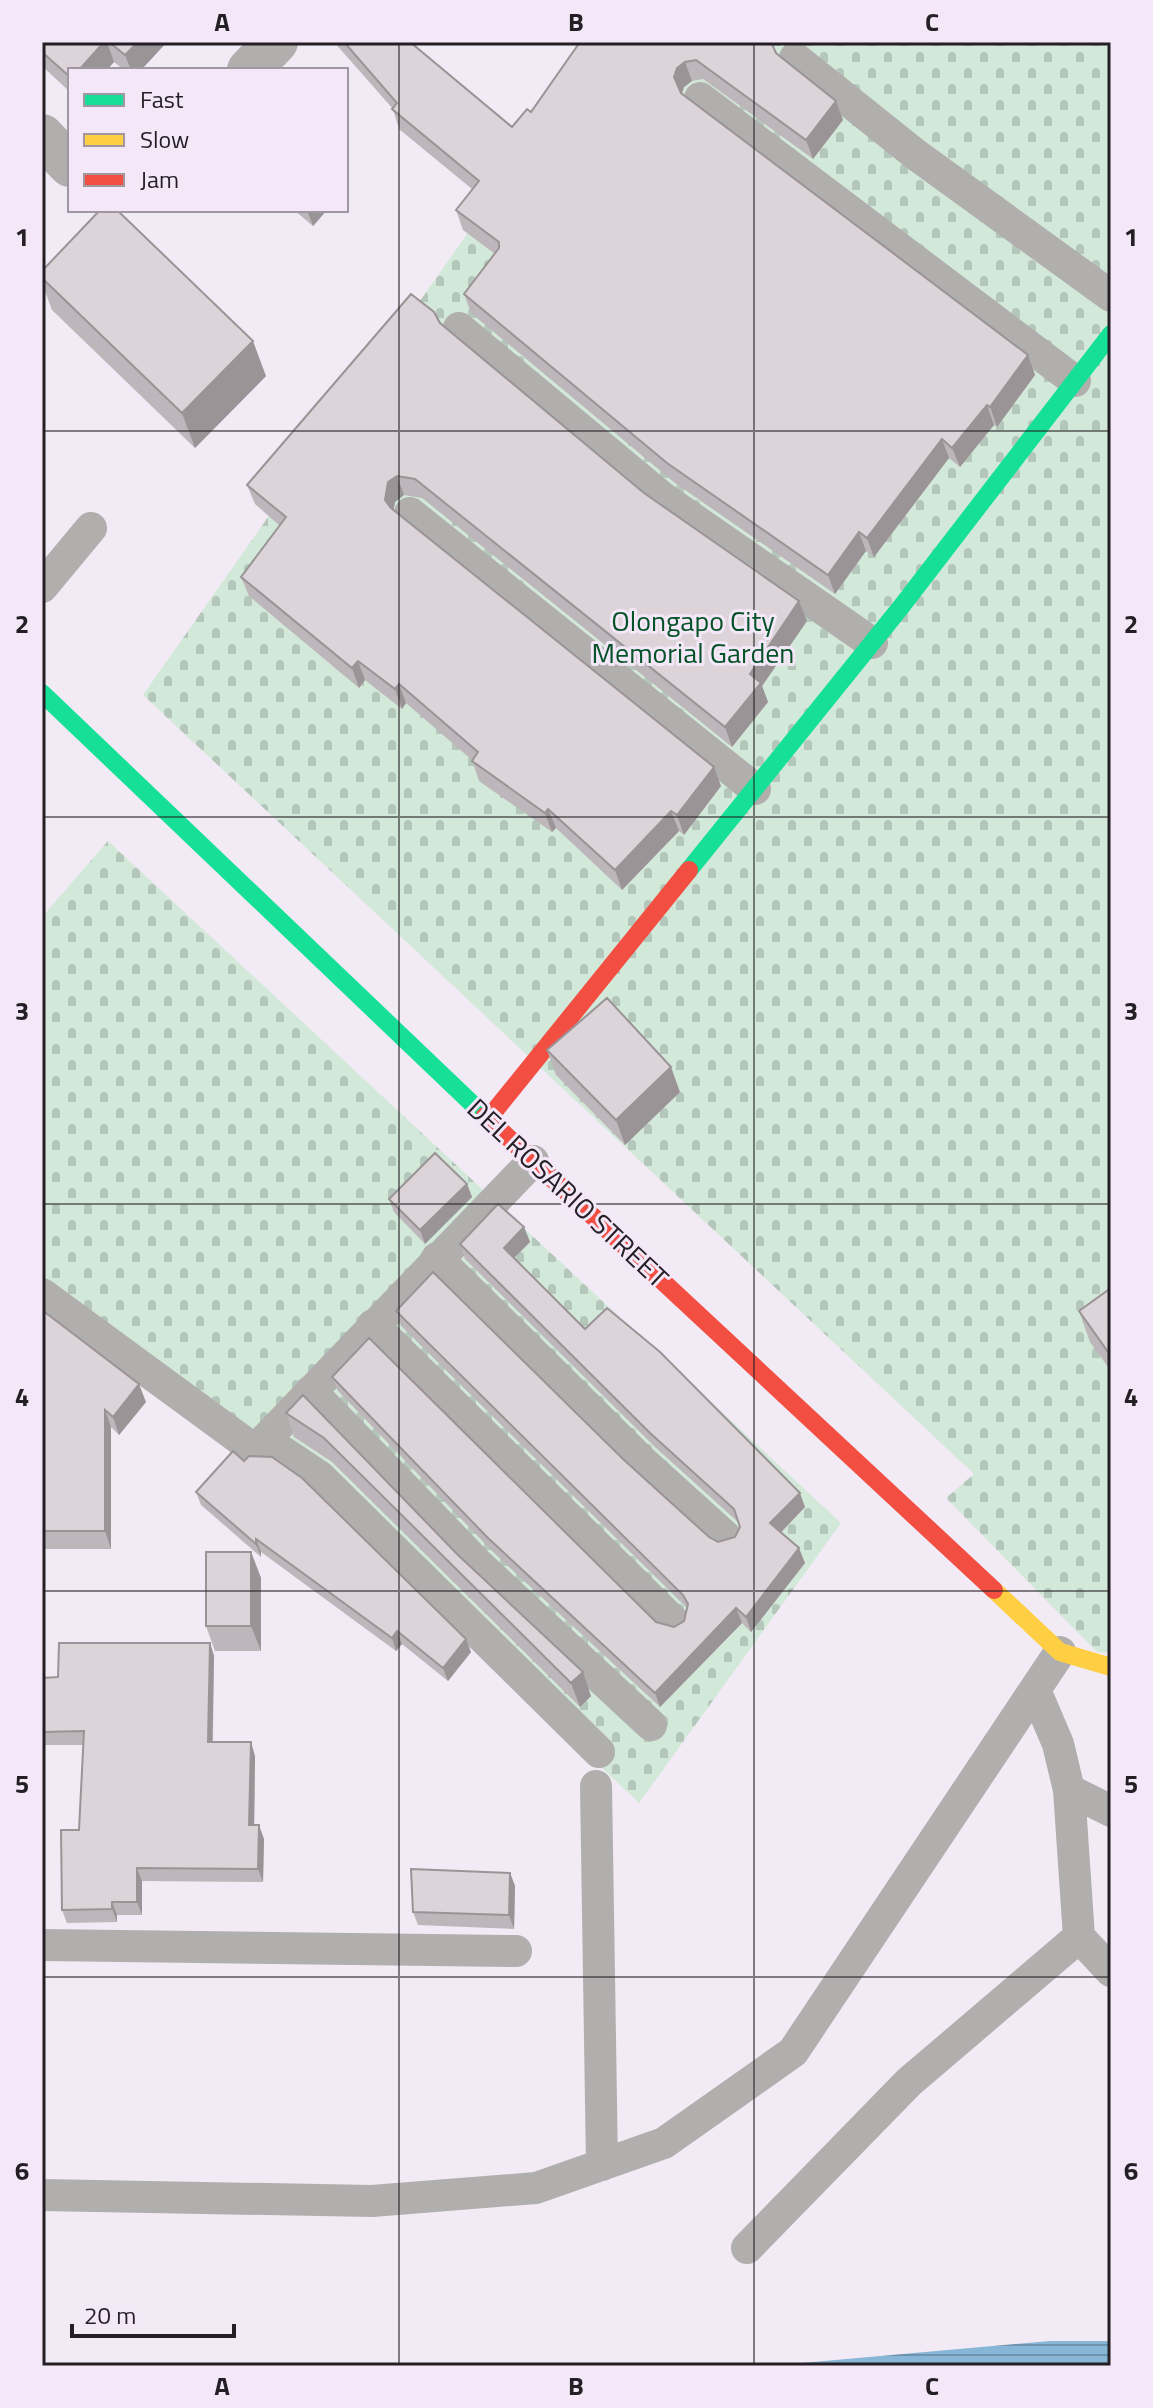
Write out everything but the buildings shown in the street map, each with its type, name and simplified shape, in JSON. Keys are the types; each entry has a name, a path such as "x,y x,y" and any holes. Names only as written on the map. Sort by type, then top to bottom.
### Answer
{"main road":[{"path":"488,1119 872,643 1111,334"},
{"name":"DEL ROSARIO STREET","path":"42,693 488,1119 1060,1652 1111,1667"}],"street":[{"path":"251,68 276,42"},
{"path":"42,136 68,163"}],"lane":[{"path":"795,58 915,154 1111,296"},
{"path":"700,98 1075,381"},
{"path":"459,328 663,498 872,643"},
{"path":"410,513 755,789"},
{"path":"42,587 91,528"},
{"path":"255,1450 533,1161"},
{"path":"437,1258 642,1461 727,1538"},
{"path":"42,1294 255,1450 283,1452 319,1476 599,1752"},
{"path":"373,1325 675,1623"},
{"path":"311,1391 480,1566 651,1725"},
{"path":"42,2195 372,2201 536,2188 664,2143 793,2052 1060,1652"},
{"path":"1035,1690 1058,1744 1069,1790 1079,1937 1111,1971"},
{"path":"596,1786 602,2165"},
{"path":"1069,1790 1111,1811"},
{"path":"747,2248 909,2082 1079,1937"},
{"path":"42,1945 516,1951"}],"green space":[{"name":"Olongapo City Memorial Garden","path":"602,42 1111,42 1111,1653 1097,1652 946,1498 974,1474 143,695"},
{"path":"108,841 841,1523 639,1803 235,1420 42,1287 42,917"}],"water":[{"path":"1050,2341 1111,2341 1111,2366 768,2366"}],"traffic: fast":[{"path":"689,870 901,607 1111,334"},
{"path":"42,693 485,1116"}],"traffic: slow":[{"path":"994,1590 1060,1652 1111,1667"}],"traffic: jam":[{"path":"488,1119 689,870"},
{"path":"485,1116 994,1590"}]}
